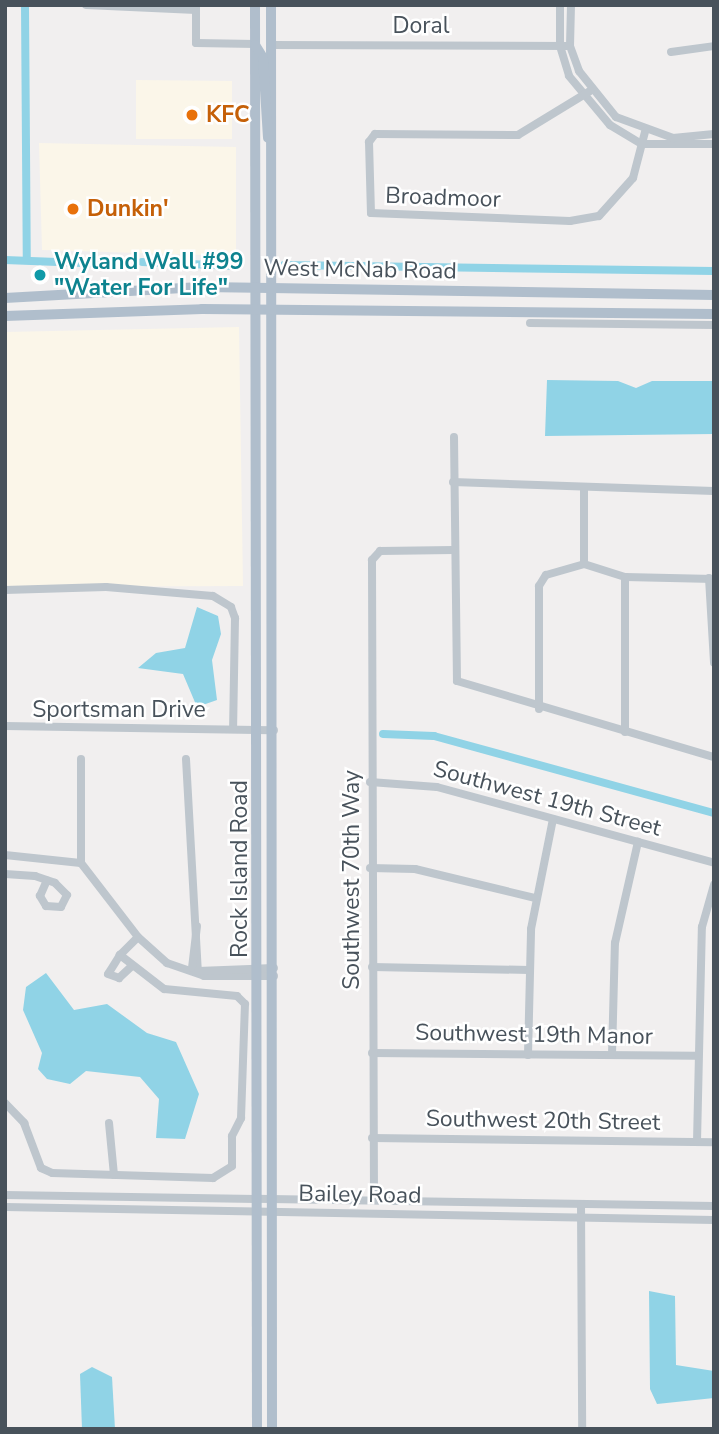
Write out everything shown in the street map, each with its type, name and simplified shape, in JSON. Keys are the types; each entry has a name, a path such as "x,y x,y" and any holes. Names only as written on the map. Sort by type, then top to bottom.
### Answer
{"main road":[{"path":"257,5 255,44 263,58 264,127 271,145"},
{"path":"257,5 259,28 271,45"},
{"path":"271,5 271,145"},
{"name":"Rock Island Road","path":"255,44 260,729 257,1429"},
{"name":"Rock Island Road","path":"271,145 275,730 272,1429"},
{"name":"West McNab Road","path":"5,298 256,288 714,295"},
{"name":"West McNab Road","path":"5,316 256,309 714,314"}],"street":[{"path":"86,5 196,8 197,43 255,44"},
{"path":"560,5 560,46 581,97 642,144 714,144"},
{"path":"571,5 570,46 590,91 616,117 645,132 673,138 714,134"},
{"name":"Doral","path":"271,45 570,46"},
{"path":"671,52 714,46"},
{"name":"Broadmoor","path":"590,91 518,135 375,134 369,142 371,213 570,221 598,216 633,178 645,132"},
{"path":"530,323 714,325"},
{"path":"454,437 453,550 457,681 539,709 714,757"},
{"path":"453,482 584,490 714,491"},
{"path":"584,490 584,564"},
{"name":"Southwest 70th Way","path":"374,1200 370,868 372,560 380,551 453,550"},
{"path":"539,709 538,586 545,575 584,564 625,577 712,578 714,663"},
{"path":"625,577 625,733"},
{"name":"Sportsman Drive","path":"5,590 106,587 213,596 231,607 235,618 233,729"},
{"name":"Sportsman Drive","path":"5,726 275,730"},
{"path":"81,759 80,863 138,937 167,963 195,971 274,972"},
{"path":"186,759 197,926 195,971"},
{"name":"Southwest 19th Street","path":"370,782 438,787 714,863"},
{"path":"528,1055 529,970 536,898 553,818"},
{"path":"612,1055 615,943 638,842"},
{"path":"5,855 80,863"},
{"path":"370,868 415,869 536,898"},
{"path":"5,874 47,880"},
{"path":"697,1142 696,1056 702,926 714,885"},
{"path":"132,966 111,978 107,967 138,937"},
{"path":"5,1103 24,1123 41,1168 114,1175 221,1175 232,1166 232,1136 241,1118 244,1004 237,996 164,989 120,955"},
{"path":"372,967 529,970"},
{"name":"Southwest 19th Manor","path":"372,1053 696,1056"},
{"path":"109,1123 114,1175"},
{"name":"Southwest 20th Street","path":"372,1138 714,1142"},
{"name":"Bailey Road","path":"5,1195 714,1206"},
{"path":"582,1204 582,1429"},
{"name":"Bailey Road","path":"5,1207 714,1220"}],"shaded area":[{"path":"136,80 232,81 232,139 136,139"},
{"path":"39,143 236,147 236,256 42,250"},
{"path":"239,327 243,586 5,587 5,332"}],"water":[{"path":"547,380 618,381 636,388 652,381 714,381 714,434 545,436"},
{"path":"197,607 218,616 221,634 212,660 217,700 197,707 183,674 138,668 156,653 185,648"},
{"path":"46,973 74,1010 107,1004 147,1033 176,1042 199,1094 185,1139 156,1138 159,1099 140,1077 86,1071 70,1084 47,1079 38,1069 42,1053 23,1010 26,987"},
{"path":"649,1291 675,1296 676,1365 714,1371 714,1398 657,1404 650,1389"},
{"path":"92,1367 112,1377 115,1429 82,1429 80,1374"}],"waterway":[{"path":"25,5 27,260"},
{"path":"5,260 109,264"},
{"path":"142,262 236,266"},
{"path":"284,265 714,271"},
{"path":"383,734 434,736 714,813"}],"place":[{"name":"KFC","path":"192,115"},
{"name":"Dunkin'","path":"73,209"},
{"name":"Wyland Wall #99 \"Water For Life\"","path":"40,275"}]}
